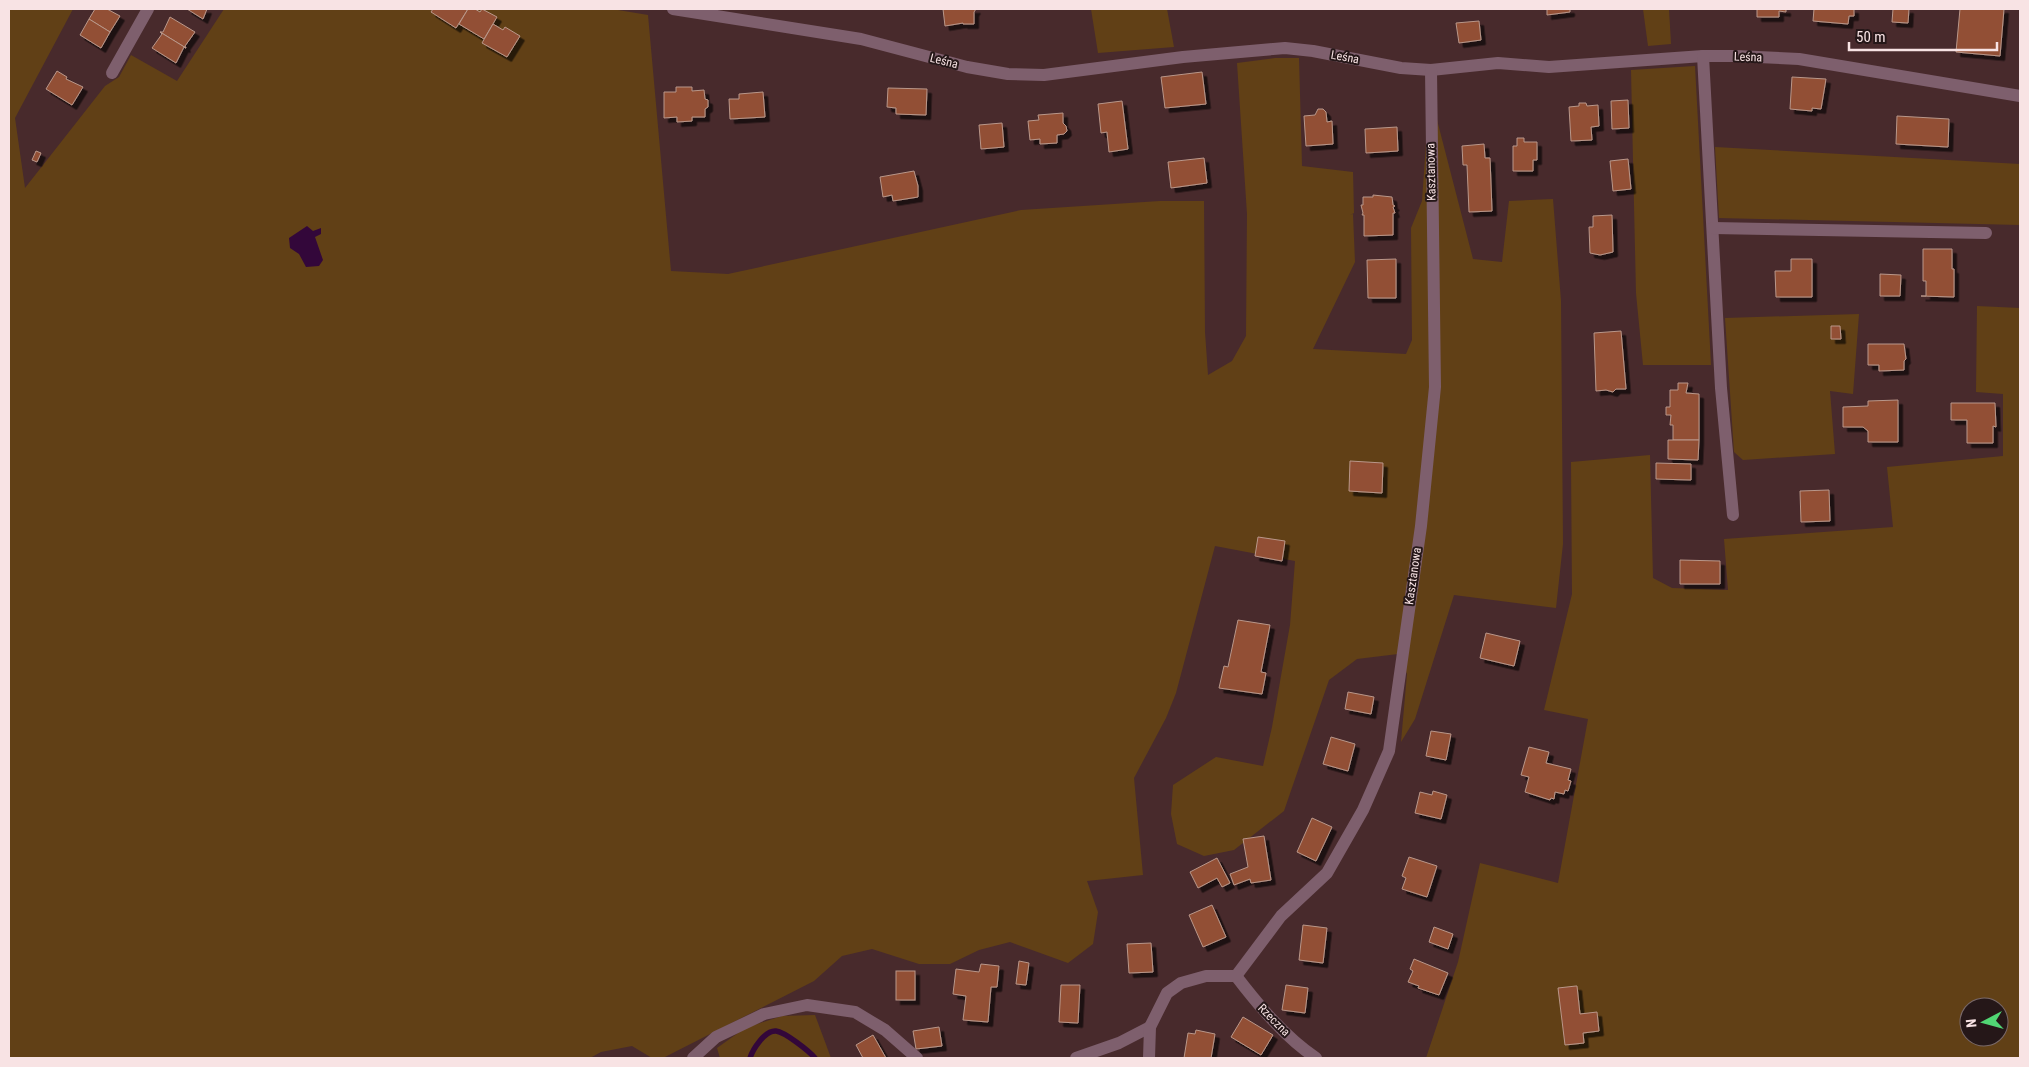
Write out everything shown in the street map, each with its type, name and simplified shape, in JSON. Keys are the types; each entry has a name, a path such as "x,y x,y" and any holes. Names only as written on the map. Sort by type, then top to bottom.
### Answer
{"street":[{"path":"112,73 148,9"},
{"name":"Leśna","path":"673,9 861,39 967,67 1008,74 1044,75 1183,57 1285,48 1313,51 1401,68 1430,70 1498,63 1548,67 1703,56 1799,59 2020,96"},
{"path":"1703,56 1722,388 1733,514"},
{"name":"Kasztanowa","path":"1236,976 1281,916 1327,873 1363,810 1389,751 1421,526 1435,388 1430,70"},
{"path":"1713,228 1986,233"},
{"path":"1149,1058 1150,1027 1167,993 1182,983 1206,976 1236,976"},
{"name":"Rzeczna","path":"1236,976 1257,1003 1302,1049 1316,1058"},
{"path":"693,1058 716,1037 764,1014 808,1005 855,1012 885,1030 917,1058"},
{"path":"1076,1058 1119,1043 1150,1027"}],"shaded area":[{"path":"9,9 73,9 15,118 25,188 105,86 119,77 131,55 177,81 224,9 612,9 648,15 671,271 728,274 1021,210 1160,201 1204,201 1205,332 1208,375 1232,361 1246,336 1247,214 1237,63 1275,58 1299,58 1302,166 1353,172 1354,213 1350,215 1353,214 1355,262 1313,349 1406,354 1412,340 1411,228 1422,201 1426,143 1436,116 1473,259 1502,262 1509,201 1553,199 1561,301 1563,544 1556,608 1454,595 1415,719 1401,742 1407,674 1398,654 1357,659 1329,680 1284,811 1234,850 1204,856 1177,844 1171,814 1173,785 1216,757 1263,766 1272,727 1290,625 1295,561 1215,546 1176,693 1166,718 1134,778 1143,875 1087,881 1098,912 1093,944 1068,963 1010,942 979,950 950,964 919,964 872,949 842,956 814,981 663,1058 652,1058 632,1046 601,1052 590,1058 9,1058"},
{"path":"1091,9 1167,9 1174,47 1098,53"},
{"path":"1643,9 1669,9 1671,44 1648,46"},
{"path":"1695,66 1711,365 1643,365 1636,293 1631,70"},
{"path":"1715,147 2020,164 2020,225 1719,218"},
{"path":"307,226 313,231 321,228 321,234 315,237 323,260 319,266 306,267 299,254 290,248 289,238"},
{"path":"1977,306 2020,308 2020,1058 1426,1058 1458,962 1480,863 1558,883 1588,719 1544,710 1572,594 1571,462 1650,455 1653,578 1672,588 1728,590 1724,539 1893,527 1887,467 2003,456 2003,394 1976,392"},
{"path":"1859,314 1853,394 1830,391 1835,454 1743,460 1734,452 1725,318"},
{"path":"815,1015 831,1058 720,1058 717,1048 745,1028 782,1016"}],"building":[{"path":"95,9 107,9 120,16 110,32 89,19"},
{"path":"187,9 207,9 203,19"},
{"path":"433,9 468,9 456,28 431,12"},
{"path":"468,9 475,9 480,12 482,9 497,17 484,39 459,24"},
{"path":"943,9 976,9 974,12 974,24 963,23 945,26"},
{"path":"1547,9 1570,9 1570,12 1547,15"},
{"path":"1757,9 1786,9 1786,12 1779,11 1779,17 1757,17"},
{"path":"1814,9 1854,9 1854,16 1849,16 1848,24 1813,21"},
{"path":"1893,9 1909,9 1908,23 1892,22"},
{"path":"1960,9 2004,9 2000,56 1956,52"},
{"path":"170,17 195,32 185,46 186,48 160,32 163,32"},
{"path":"89,19 110,32 101,48 80,35"},
{"path":"1479,21 1481,40 1459,43 1456,23"},
{"path":"493,24 503,30 505,27 520,36 507,57 482,43"},
{"path":"160,32 186,48 184,47 176,63 152,48 162,34"},
{"path":"57,71 67,77 66,79 83,87 72,105 46,89"},
{"path":"1202,72 1206,104 1165,108 1161,77"},
{"path":"1792,77 1826,79 1821,109 1812,108 1812,111 1790,109"},
{"path":"676,87 692,87 692,91 704,90 705,99 708,100 705,117 692,117 692,121 677,122 677,117 664,118 664,92 676,92"},
{"path":"888,88 927,89 926,115 896,114 896,108 887,107"},
{"path":"763,92 765,117 730,119 729,99 739,99 739,94"},
{"path":"1628,100 1629,128 1612,129 1611,101"},
{"path":"1122,101 1128,149 1109,152 1107,132 1101,133 1098,104"},
{"path":"1579,103 1586,103 1587,106 1598,105 1599,126 1591,127 1592,140 1571,141 1569,107 1579,106"},
{"path":"1318,109 1323,109 1326,112 1327,122 1332,121 1333,144 1306,146 1304,116 1315,115"},
{"path":"1063,113 1063,123 1067,131 1064,134 1057,135 1057,143 1040,144 1040,139 1030,140 1028,121 1039,120 1038,115"},
{"path":"1897,116 1949,119 1948,147 1896,144"},
{"path":"1002,123 1004,147 981,149 979,125"},
{"path":"1397,127 1398,151 1366,153 1365,129"},
{"path":"1517,138 1524,138 1524,142 1537,142 1537,160 1533,160 1533,171 1513,171 1513,146 1517,146"},
{"path":"1484,144 1485,158 1490,158 1492,211 1469,212 1467,165 1463,165 1462,146"},
{"path":"36,151 41,153 37,162 32,160"},
{"path":"1204,158 1207,183 1171,188 1168,162"},
{"path":"1628,159 1631,189 1613,191 1610,161"},
{"path":"914,171 918,186 918,197 893,201 892,195 883,197 880,177"},
{"path":"1373,195 1392,197 1393,205 1395,206 1393,207 1395,213 1393,213 1393,235 1364,236 1364,215 1362,215 1361,205 1363,205 1363,197 1373,197"},
{"path":"1612,215 1613,252 1600,255 1590,253 1589,227 1593,227 1593,216"},
{"path":"1923,249 1952,249 1954,297 1921,296 1926,296 1926,281 1923,281"},
{"path":"1396,259 1396,298 1368,298 1367,260"},
{"path":"1791,259 1812,259 1812,297 1776,297 1775,271 1791,271"},
{"path":"1880,274 1901,275 1900,296 1880,296"},
{"path":"1831,326 1840,326 1841,339 1831,339"},
{"path":"1621,331 1626,389 1616,389 1613,392 1606,390 1596,391 1594,333"},
{"path":"1868,344 1904,344 1906,359 1904,361 1904,370 1879,371 1879,365 1868,365"},
{"path":"1678,383 1688,383 1686,393 1699,394 1699,440 1673,440 1673,425 1670,425 1671,415 1666,415 1666,407 1670,407 1670,390 1678,390"},
{"path":"1898,400 1898,442 1868,442 1868,431 1863,427 1843,427 1843,407 1868,406 1868,401"},
{"path":"1951,403 1995,403 1996,427 1993,426 1993,443 1967,443 1967,420 1951,420"},
{"path":"1668,440 1699,440 1698,460 1668,459"},
{"path":"1350,461 1383,463 1382,493 1349,491"},
{"path":"1656,463 1691,464 1691,480 1656,479"},
{"path":"1829,490 1830,521 1801,522 1800,491"},
{"path":"1258,537 1285,541 1282,561 1255,556"},
{"path":"1680,560 1720,561 1720,584 1680,584"},
{"path":"1238,620 1270,625 1261,672 1266,673 1262,694 1219,688 1224,666 1228,667"},
{"path":"1486,633 1520,641 1514,666 1480,658"},
{"path":"1348,692 1374,697 1371,714 1345,709"},
{"path":"1431,731 1451,734 1446,760 1426,756"},
{"path":"1331,737 1355,744 1348,771 1323,764"},
{"path":"1529,747 1549,752 1546,763 1571,769 1568,780 1571,781 1568,791 1565,790 1564,794 1555,792 1554,799 1551,798 1550,800 1525,792 1529,777 1521,775"},
{"path":"1433,791 1447,795 1441,819 1415,813 1420,792 1432,795"},
{"path":"1312,818 1332,827 1316,861 1297,852"},
{"path":"1264,836 1271,880 1251,883 1250,879 1234,885 1230,874 1248,867 1243,839"},
{"path":"1409,857 1437,866 1427,897 1402,889 1406,878 1402,876"},
{"path":"1217,858 1230,883 1222,887 1217,878 1198,888 1190,872"},
{"path":"1212,905 1226,937 1203,947 1189,915"},
{"path":"1303,925 1327,928 1323,963 1299,960"},
{"path":"1434,927 1453,934 1448,949 1429,942"},
{"path":"1151,943 1153,972 1129,973 1127,944"},
{"path":"1414,959 1448,973 1439,995 1418,988 1419,986 1408,982 1413,971 1410,969"},
{"path":"1019,961 1029,963 1026,985 1016,984"},
{"path":"981,964 999,966 997,987 991,987 988,1022 963,1020 966,996 953,994 956,969 979,972"},
{"path":"896,971 915,971 915,1000 896,1000"},
{"path":"1061,985 1080,985 1078,1023 1059,1022"},
{"path":"1286,985 1308,988 1305,1013 1282,1010"},
{"path":"1577,986 1580,1014 1597,1012 1599,1031 1583,1033 1584,1043 1565,1045 1558,988"},
{"path":"1243,1017 1273,1035 1261,1055 1231,1037"},
{"path":"939,1027 942,1046 916,1049 913,1031"},
{"path":"1196,1030 1215,1034 1211,1058 1184,1058 1188,1033 1195,1034"},
{"path":"873,1035 886,1058 863,1058 856,1045"}],"waterway":[{"path":"750,1058 764,1037 776,1031 791,1038 815,1058"}]}
